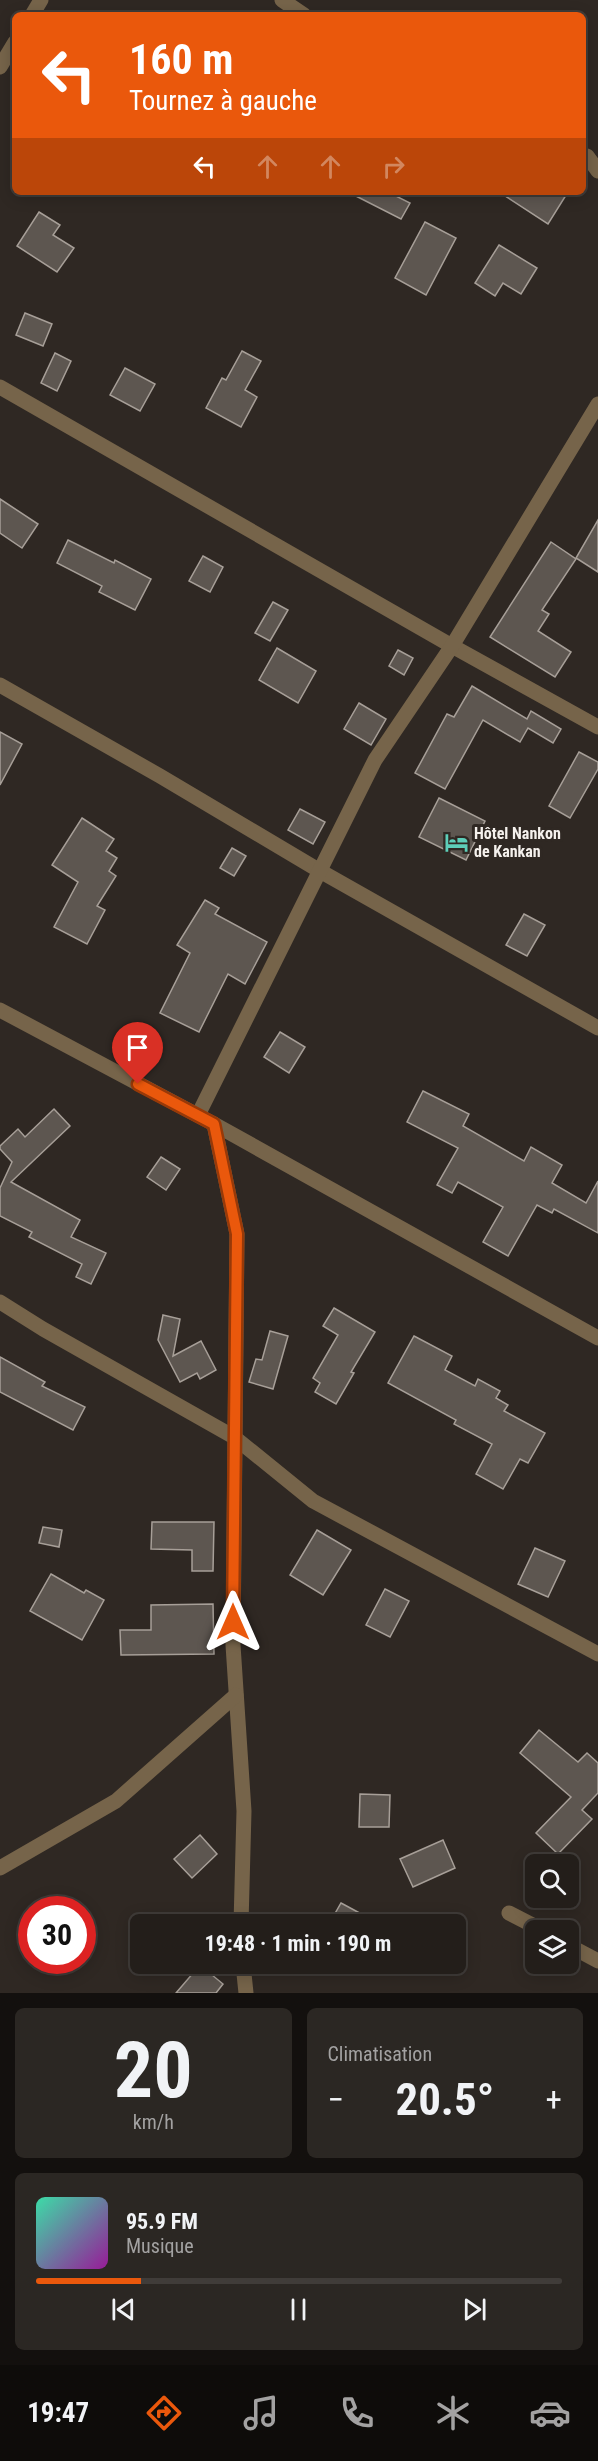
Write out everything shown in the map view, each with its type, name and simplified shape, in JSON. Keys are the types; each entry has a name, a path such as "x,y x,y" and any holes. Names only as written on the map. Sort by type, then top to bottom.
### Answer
{"street":[{"path":"282,0 300,12"},
{"path":"0,67 12,47"},
{"path":"586,156 598,171"},
{"path":"0,387 598,727"},
{"path":"198,1115 375,760 452,646 593,424 598,404"},
{"path":"0,685 320,871 598,1028"},
{"path":"0,1010 198,1115 598,1338"},
{"path":"214,1124 237,1234 233,1645 244,1811 241,1914"},
{"path":"0,1302 43,1329 234,1437 313,1501 598,1654"},
{"path":"0,1868 116,1801 236,1695"},
{"path":"509,1913 525,1921"},
{"path":"579,1950 598,1960"},
{"path":"244,1974 246,1993"}],"building":[{"path":"354,195 394,195 410,203 401,219"},
{"path":"504,195 566,195 548,224"},
{"path":"39,212 60,225 53,235 74,248 57,272 17,246"},
{"path":"425,222 456,238 426,295 395,278"},
{"path":"499,245 537,268 521,294 503,283 495,296 475,283"},
{"path":"25,313 52,324 43,346 16,335"},
{"path":"242,351 261,361 245,390 257,397 241,427 206,408 222,378 226,380"},
{"path":"55,353 71,361 57,391 41,383"},
{"path":"125,368 155,384 140,411 110,395"},
{"path":"0,499 38,524 22,548 0,533"},
{"path":"598,520 598,572 576,558"},
{"path":"68,540 114,563 115,560 151,579 135,610 99,592 102,586 57,563"},
{"path":"551,542 576,559 542,610 549,614 538,631 571,652 555,677 490,637"},
{"path":"203,556 223,567 210,592 189,581"},
{"path":"273,602 288,610 270,641 255,633"},
{"path":"277,648 316,671 298,703 259,680"},
{"path":"398,650 413,658 404,675 389,666"},
{"path":"472,686 527,719 531,711 561,729 553,743 528,728 520,742 483,720 445,789 415,773 447,714 454,717"},
{"path":"359,703 386,719 371,745 344,729"},
{"path":"0,732 22,744 0,785"},
{"path":"579,752 598,762 598,769 570,818 549,806"},
{"path":"439,798 485,821 466,860 419,837"},
{"path":"300,809 325,822 313,844 288,830"},
{"path":"82,818 114,839 106,851 117,858 109,871 116,876 97,906 105,910 87,944 54,927 78,882 52,865"},
{"path":"232,848 246,856 234,876 220,868"},
{"path":"205,900 219,908 215,914 267,942 245,984 228,974 199,1032 160,1013 190,953 177,945"},
{"path":"524,914 545,925 527,956 506,945"},
{"path":"280,1032 305,1047 289,1073 264,1057"},
{"path":"423,1091 469,1114 463,1126 524,1161 531,1147 562,1165 552,1183 586,1203 598,1181 598,1233 554,1209 552,1213 537,1205 508,1256 483,1242 503,1207 458,1182 452,1193 437,1185 458,1148 407,1122"},
{"path":"54,1109 70,1126 11,1182 80,1220 71,1237 106,1253 91,1284 76,1277 82,1264 29,1237 32,1232 0,1216 0,1188 12,1162 0,1146 18,1129 25,1137"},
{"path":"161,1157 180,1169 166,1190 147,1177"},
{"path":"334,1308 375,1332 351,1372 354,1373 336,1404 315,1392 320,1383 313,1378 338,1335 323,1326"},
{"path":"163,1315 180,1319 173,1356 201,1341 216,1370 200,1379 197,1373 180,1382 158,1340"},
{"path":"270,1331 288,1336 273,1389 249,1382 256,1359 262,1360"},
{"path":"414,1336 452,1356 445,1370 475,1386 478,1379 500,1391 496,1398 508,1405 504,1411 545,1433 528,1463 520,1459 503,1489 476,1474 492,1444 454,1424 456,1420 388,1383"},
{"path":"0,1357 45,1382 42,1386 85,1407 73,1430 0,1392"},
{"path":"152,1522 214,1522 213,1571 192,1571 192,1550 151,1549"},
{"path":"43,1527 62,1530 59,1547 39,1543"},
{"path":"317,1530 351,1550 323,1595 290,1575"},
{"path":"535,1548 565,1561 548,1597 518,1584"},
{"path":"51,1574 84,1593 86,1590 104,1600 82,1640 30,1611"},
{"path":"385,1589 409,1601 390,1637 366,1625"},
{"path":"213,1604 214,1654 121,1655 120,1630 151,1630 151,1605"},
{"path":"539,1730 578,1762 587,1753 598,1763 598,1793 582,1810 592,1819 558,1854 536,1833 571,1797 520,1753"},
{"path":"360,1794 390,1795 389,1827 359,1827"},
{"path":"200,1835 217,1854 192,1878 174,1859"},
{"path":"443,1840 455,1868 413,1887 400,1859"},
{"path":"341,1903 361,1914 335,1914"},
{"path":"192,1974 211,1974 223,1984 216,1993 176,1993"}],"place":[{"name":"Hôtel Nankon de Kankan","path":"456,842"}],"route":[{"path":"138,1084 214,1124 237,1234 233,1622"}]}
